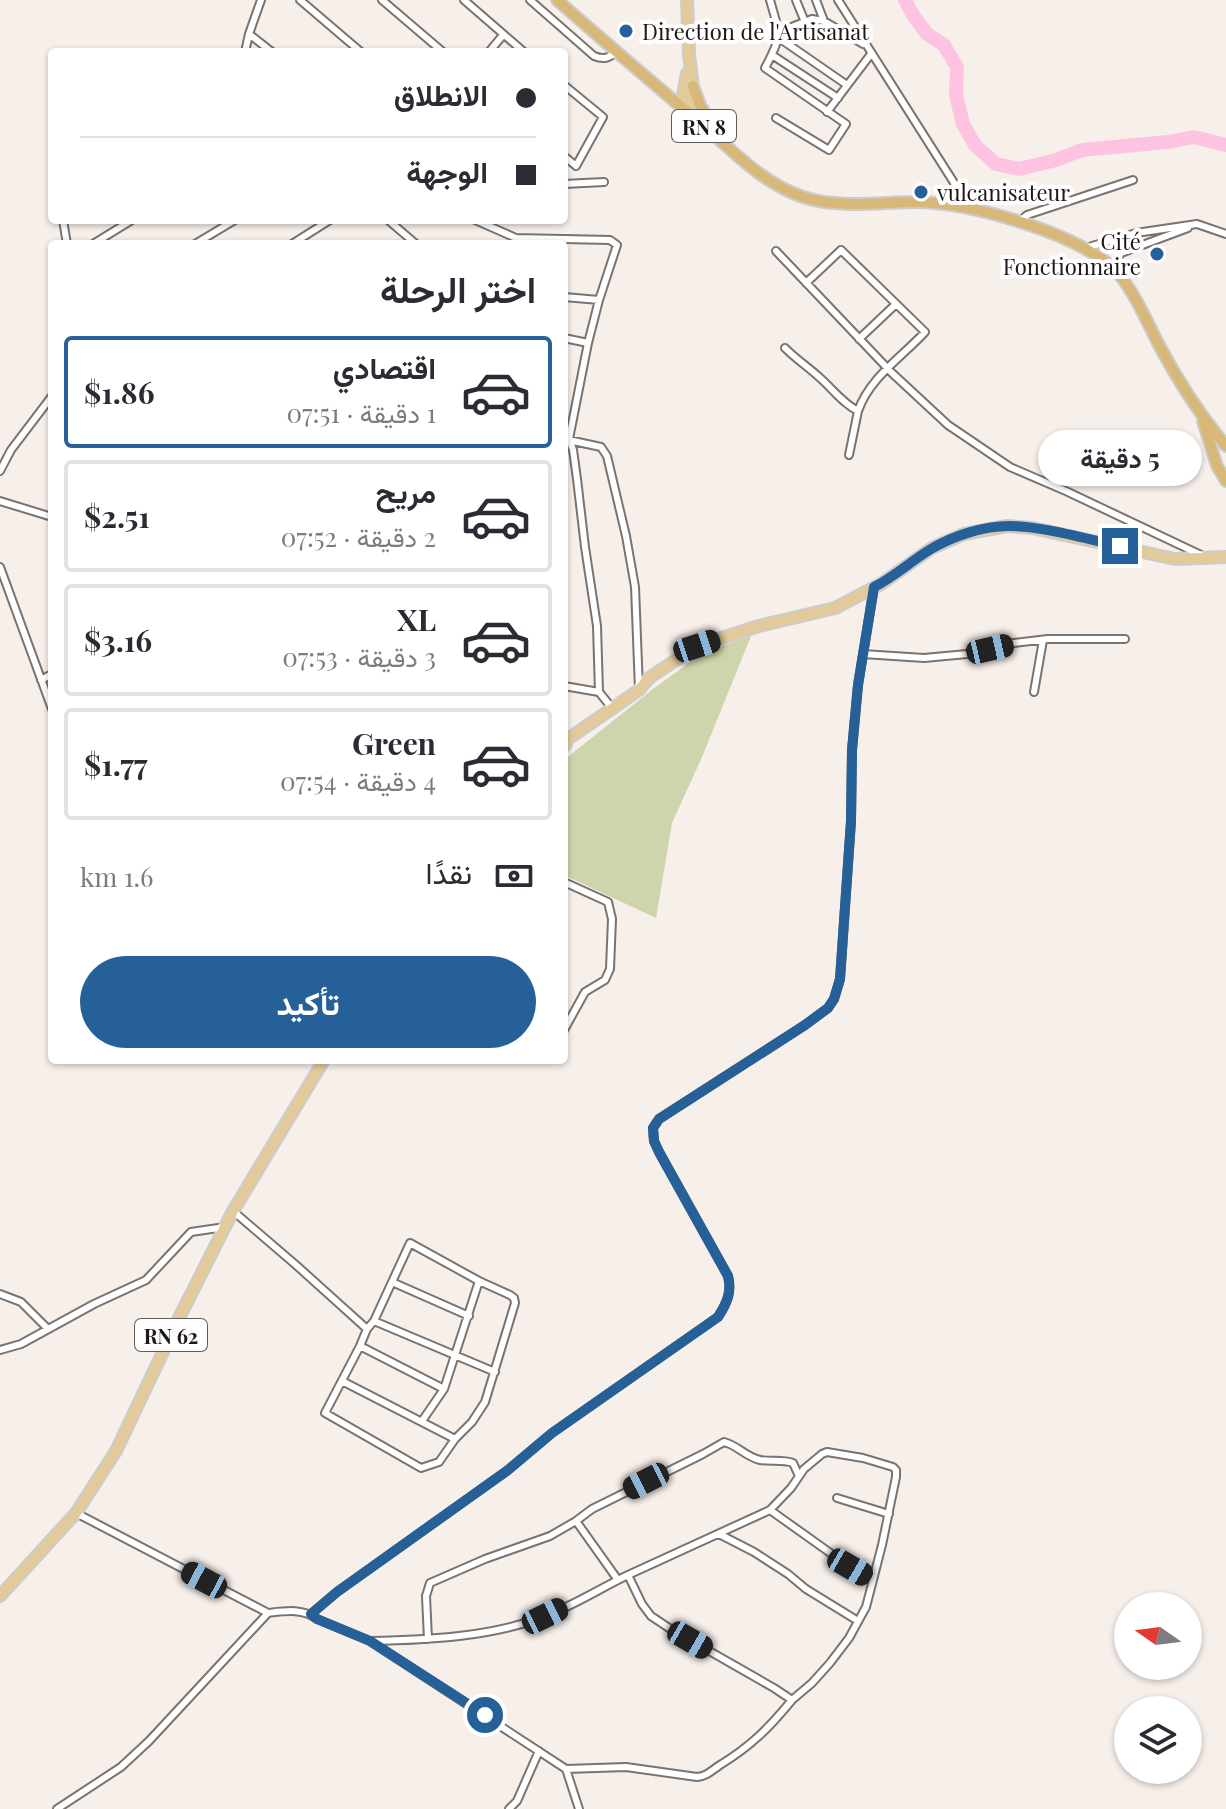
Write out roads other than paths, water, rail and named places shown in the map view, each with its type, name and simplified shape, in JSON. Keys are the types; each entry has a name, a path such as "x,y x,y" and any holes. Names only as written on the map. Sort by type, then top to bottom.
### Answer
{"highway":[{"name":"RN 8","path":"557,0 739,158 772,182 804,197 837,204 932,203 970,208 1019,222 1087,250 1112,267 1137,303 1177,378 1226,446"},
{"path":"693,86 705,115 724,143"},
{"path":"1202,415 1217,466 1226,481"}],"main road":[{"path":"681,107 690,102 693,86 687,0"},
{"path":"681,107 689,55"},
{"path":"568,740 639,690 649,678 697,646 759,626 835,608 874,587 932,548 964,534 1007,526 1032,528 1175,559 1226,557"},
{"name":"RN 62","path":"0,1596 76,1513 116,1451 233,1211 322,1064"}],"street":[{"path":"246,48 261,0"},
{"path":"300,0 356,48"},
{"path":"382,0 438,48"},
{"path":"464,0 519,48"},
{"path":"530,0 594,56 607,59 617,52"},
{"path":"770,0 779,35 765,68 846,124 829,150 776,118"},
{"path":"796,0 805,22"},
{"path":"816,0 824,21"},
{"path":"838,0 970,208"},
{"path":"779,35 812,19 824,21 866,46"},
{"path":"249,34 267,48"},
{"path":"492,48 503,35"},
{"path":"779,35 847,85"},
{"path":"827,112 871,54"},
{"path":"772,55 838,98"},
{"path":"568,88 603,117 568,182"},
{"path":"568,159 576,166"},
{"path":"1019,222 1027,215 1133,180"},
{"path":"568,184 604,182"},
{"path":"100,240 126,224"},
{"path":"202,240 228,224"},
{"path":"298,240 324,224"},
{"path":"393,224 411,240"},
{"path":"484,224 516,238 610,240 617,245 599,300 568,435"},
{"path":"1087,250 1136,233 1197,224 1226,234"},
{"path":"1112,267 1121,253 1197,224"},
{"path":"1097,257 1119,238"},
{"path":"806,283 841,250 925,332 887,368 863,399 849,455"},
{"path":"776,251 887,368 948,425 1010,467 1208,559"},
{"path":"568,297 599,300"},
{"path":"859,339 896,304"},
{"path":"568,339 588,343"},
{"path":"785,348 848,406 858,411"},
{"path":"0,471 11,450 48,404"},
{"path":"568,409 575,410"},
{"path":"568,439 601,447 607,456 635,587 639,690"},
{"path":"568,441 573,450 597,626 599,692 612,708"},
{"path":"0,501 48,516"},
{"path":"0,567 48,698"},
{"path":"311,1614 337,1592 508,1470 552,1433 710,1323 725,1306 730,1293 728,1276 659,1152 653,1128 659,1119 682,1103 805,1025 828,1008 834,999 840,979 858,685 874,587"},
{"path":"863,654 924,658 967,654 1043,640 1125,639"},
{"path":"1034,692 1043,640"},
{"path":"41,680 48,676"},
{"path":"568,687 599,692"},
{"path":"568,884 608,902 612,919 608,976 585,992 568,1023"},
{"path":"233,1211 367,1329"},
{"path":"0,1350 21,1344 146,1280 191,1232 225,1227"},
{"path":"410,1243 514,1298 485,1402 439,1462 421,1468 325,1413 367,1329 374,1321 410,1243"},
{"path":"422,1421 444,1389 479,1281"},
{"path":"392,1282 469,1316"},
{"path":"0,1294 21,1302 48,1329"},
{"path":"374,1321 495,1372"},
{"path":"360,1346 444,1389"},
{"path":"342,1381 455,1439"},
{"path":"428,1639 426,1596 430,1583 550,1536 592,1509 724,1442 758,1460 788,1460 793,1463 799,1476"},
{"path":"76,1513 268,1613 292,1610 311,1614 370,1641 566,1769 626,1767 697,1777 707,1776 760,1737 830,1663 849,1638 866,1607 889,1514 896,1470 863,1458 827,1452 804,1469 770,1510 545,1616 474,1633 428,1639 370,1641"},
{"path":"837,1498 889,1514"},
{"path":"770,1510 872,1579"},
{"path":"576,1521 618,1580"},
{"path":"719,1534 754,1552 858,1621"},
{"path":"628,1575 651,1616 792,1700"},
{"path":"57,1809 121,1767 140,1750 268,1613"},
{"path":"509,1809 517,1801 539,1751"},
{"path":"566,1769 579,1809"}],"waterway":[{"path":"905,0 927,34 944,45 957,67 956,95 963,124 975,145 996,164 1019,169 1082,150 1194,137 1226,145"}],"place":[{"name":"Direction de l'Artisanat","path":"626,31"},
{"name":"vulcanisateur","path":"921,192"},
{"name":"Cité Fonctionnaire","path":"1157,254"}]}
